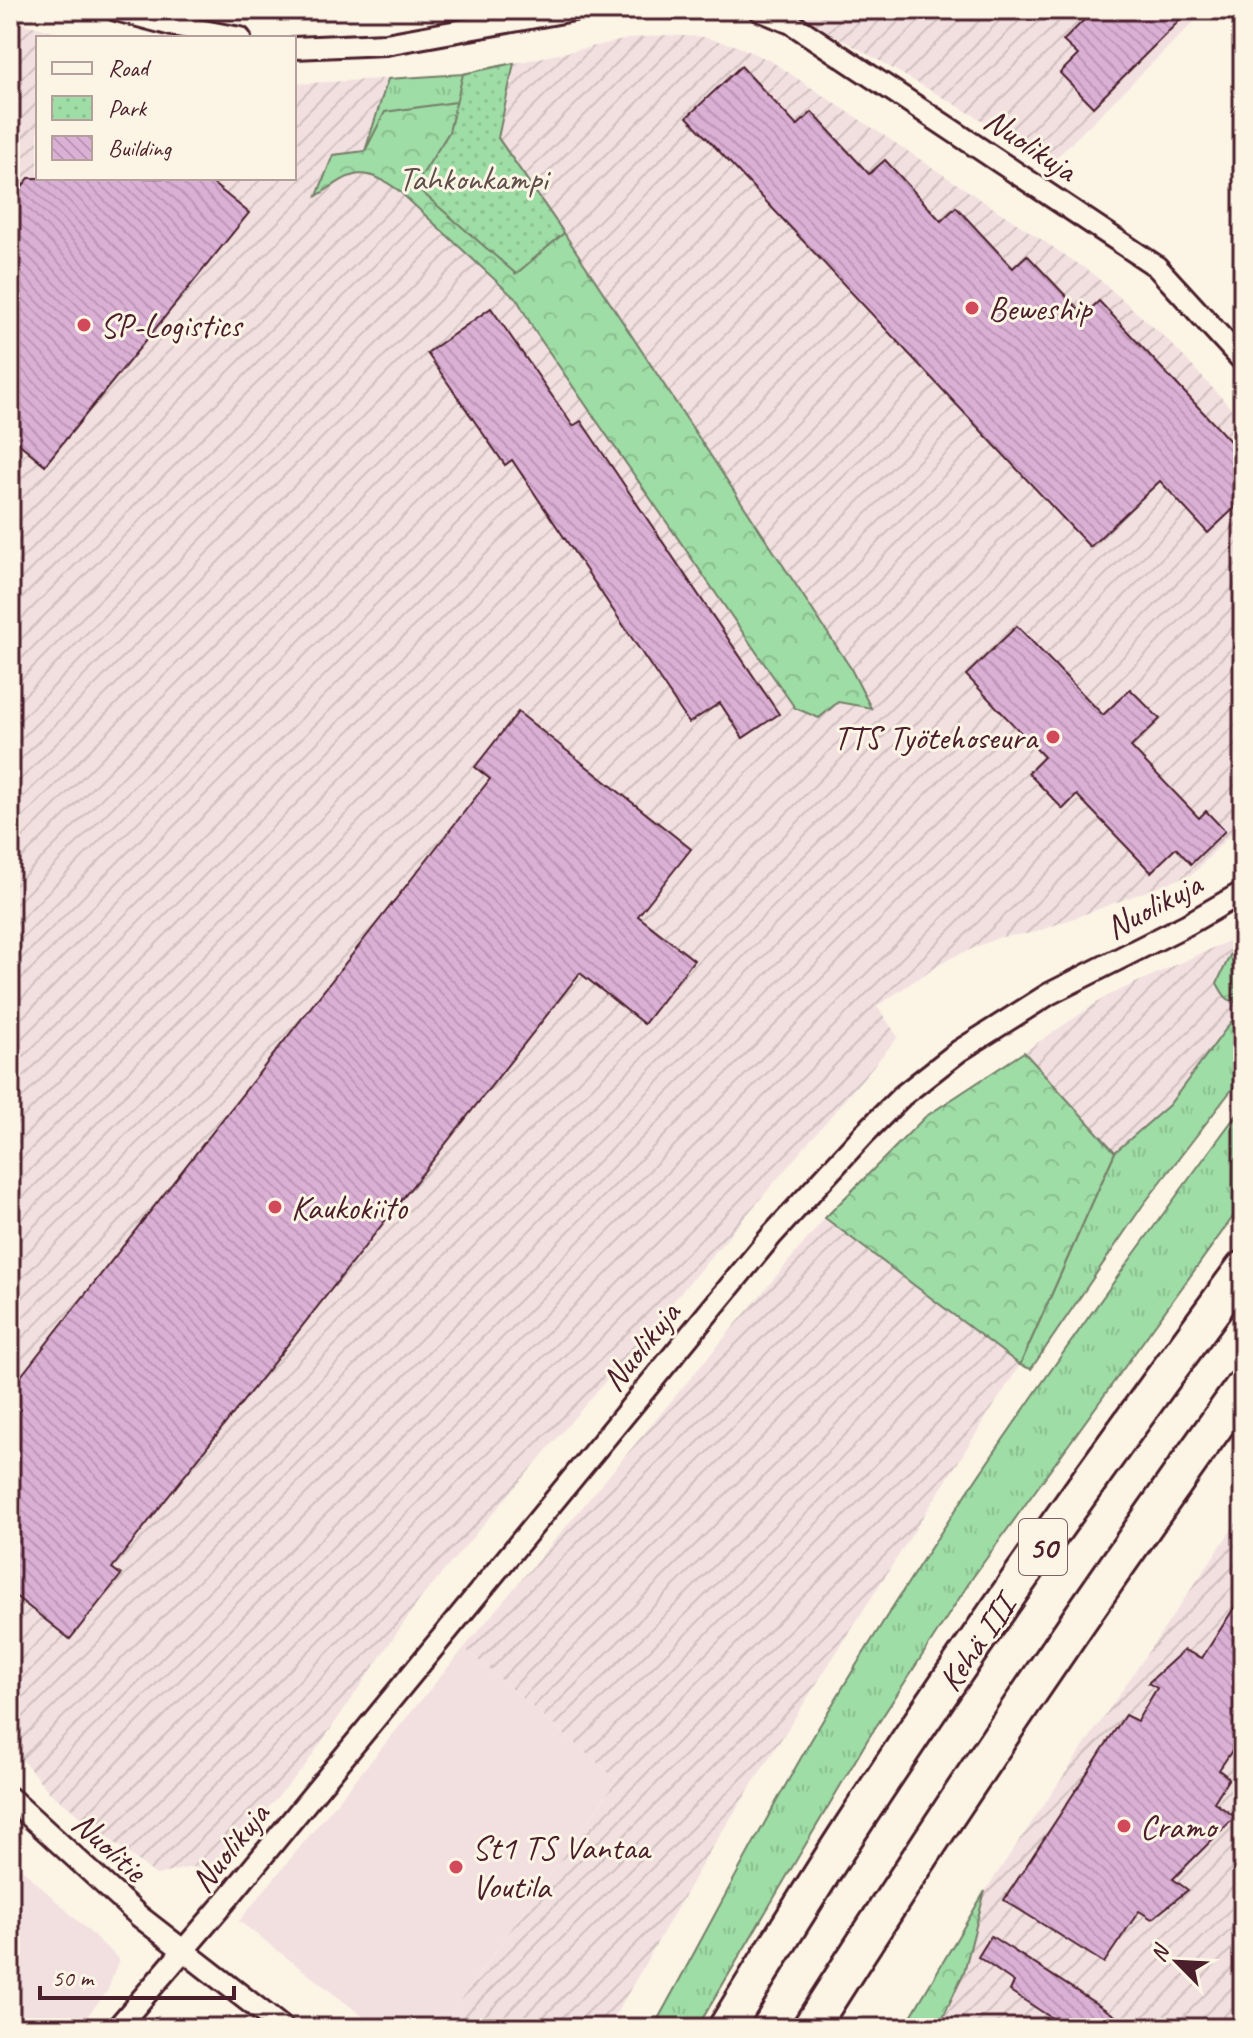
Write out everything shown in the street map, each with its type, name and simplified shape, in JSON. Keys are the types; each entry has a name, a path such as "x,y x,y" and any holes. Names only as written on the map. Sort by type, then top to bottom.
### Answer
{"highway":[{"name":"Kehä III","path":"726,2028 850,1829 951,1678 1122,1433 1243,1269"},
{"name":"Kehä III","path":"810,2028 1024,1699 1126,1549 1243,1387"}],"street":[{"path":"116,10 230,36"},
{"path":"296,48 386,44 574,10"},
{"name":"Nuolikuja","path":"759,10 791,23 1156,266 1243,361"},
{"name":"Nuolikuja","path":"117,2028 183,1952 765,1243 865,1133 902,1096 1006,1019 1243,892"},
{"name":"Nuolitie","path":"10,1798 139,1916 283,2028"}],"shaded area":[{"path":"791,10 1206,10 1053,161"},
{"path":"10,20 70,36 36,36 36,180 296,180 296,84 463,74 633,38 667,35 703,37 737,46 771,61 1092,273 1169,341 1243,421 1243,821 1193,874 1033,933 1000,937 946,960 877,1006 898,1037 421,1598 305,1766 209,1875 192,1867 156,1875 49,1792 10,1745"},
{"path":"1239,936 1231,956 1232,1003 1243,1003 1243,1006 1169,1105 1115,1152 1024,1052 1107,996"},
{"path":"825,1218 1020,1365 711,1849 608,2028 441,2028 617,1780 464,1648"},
{"path":"1243,1513 1243,2028 938,2028 964,1972 985,1891"},
{"path":"464,1648 617,1780 441,2028 378,2028 239,1921"},
{"path":"10,1858 119,1959 107,1992 74,2028 10,2028"}],"green space":[{"path":"514,63 476,94 365,151 388,79 463,74"},
{"name":"Tahkonkampi","path":"514,63 498,138 564,233 516,274 415,186 449,132 463,74"},
{"path":"476,94 498,138 850,667 871,708 838,702 819,718 795,708 534,330 518,301 398,190 375,176 365,174 348,177 317,196 333,155 365,151 385,112 456,102"},
{"path":"1243,933 1243,1003 1227,998 1217,983"},
{"path":"1243,1006 1243,1075 1143,1205 1031,1369 1020,1365 1115,1152 1169,1105"},
{"path":"1024,1052 1115,1152 1020,1365 825,1218 925,1117"},
{"path":"1243,1106 1243,1203 973,1577 868,1739 697,2028 653,2028 803,1753 874,1636 1080,1330"},
{"path":"985,1891 964,1972 938,2028 904,2028"}],"building":[{"path":"1094,10 1190,10 1093,107 1060,73 1078,55 1063,41"},
{"name":"Beweship","path":"741,66 797,126 812,112 869,174 885,160 941,221 956,207 1013,268 1027,255 1084,315 1099,301 1243,455 1243,500 1208,533 1160,481 1090,547 687,117"},
{"name":"SP-Logistics","path":"29,178 208,180 249,213 45,465 10,436 10,201"},
{"path":"491,308 573,426 581,421 779,714 743,738 720,703 689,723 512,460 505,465 427,353"},
{"path":"1017,626 1103,715 1130,689 1160,719 1131,747 1199,818 1206,811 1225,831 1191,864 1176,848 1151,872 1077,795 1063,809 1028,773 1044,757 966,675"},
{"name":"Kaukokiito","path":"518,712 691,849 638,916 694,960 644,1024 580,973 112,1568 121,1575 70,1639 10,1592 10,1390 490,779 475,767"},
{"path":"1243,1594 1243,1745 1237,1743 1219,1770 1229,1778 1214,1802 1235,1817 1173,1879 1188,1890 1152,1919 1139,1911 1104,1963 1004,1900 1125,1715 1137,1721 1157,1688 1148,1683 1184,1650 1202,1658"},
{"path":"991,1936 1134,2028 1067,2028 1010,1991 1014,1982 978,1957"}],"place":[{"name":"Beweship","path":"972,308"},
{"name":"SP-Logistics","path":"84,325"},
{"name":"TTS Työtehoseura","path":"1053,737"},
{"name":"Kaukokiito","path":"275,1207"},
{"name":"Cramo","path":"1124,1826"},
{"name":"St1 TS Vantaa Voutila","path":"456,1867"}]}
